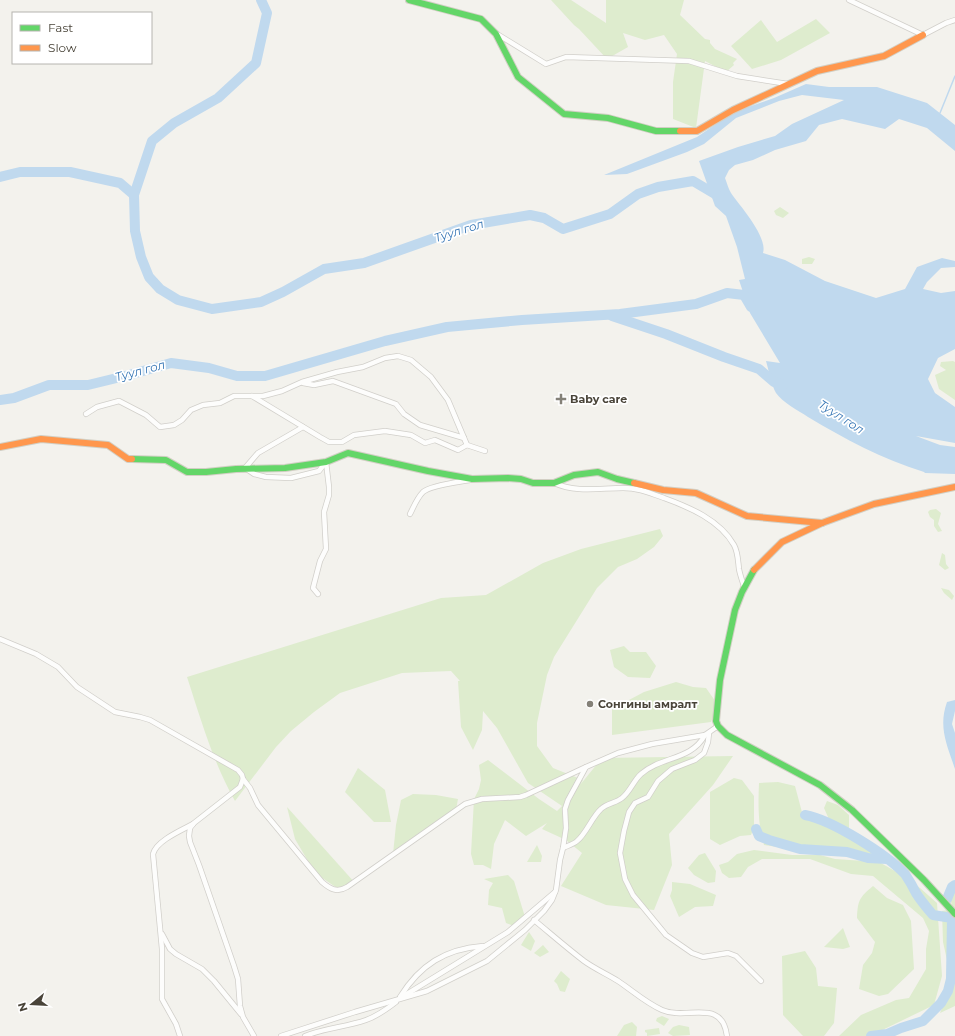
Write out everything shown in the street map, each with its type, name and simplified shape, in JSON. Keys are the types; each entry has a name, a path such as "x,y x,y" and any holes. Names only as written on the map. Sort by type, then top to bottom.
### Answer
{"street":[{"path":"409,0 481,19 496,34 546,64 566,57 689,61 737,76 788,84"},
{"path":"849,0 923,35"},
{"path":"496,34 518,77 564,114 608,118 656,131 697,131 733,110 817,71 884,56 946,23 955,20"},
{"path":"86,414 97,406 119,401 146,415 160,427 174,425 182,420 191,410 203,405 220,403 234,396 263,396 282,391 302,382 337,372 363,367 385,358 398,356 411,360 431,377 448,400 467,445"},
{"path":"302,382 314,385 333,381 396,404 404,414 420,425 464,438"},
{"path":"252,396 329,442 342,442 354,435 385,431 411,435 425,442 435,440 458,450 467,445 485,451"},
{"path":"246,468 258,453 303,427"},
{"path":"0,447 41,439 58,442 108,445 128,458 166,460 187,472 206,472 246,468 285,468 326,462 348,453 472,479"},
{"path":"246,468 254,474 266,478 291,478 319,471 326,462"},
{"path":"318,594 313,588 320,561 326,549 324,512 329,495 329,487 326,462"},
{"path":"554,484 574,475 598,472 617,479 663,490 696,493 747,516 822,523"},
{"path":"410,514 416,500 424,491 439,486 472,479 508,478 534,483 554,484 575,489 639,489 682,504 720,528 730,539 738,555 744,586"},
{"path":"955,486 874,504 822,523 782,542 753,571 744,586 735,610 720,680 716,721 718,726 727,735 820,785 852,810 919,875 955,914"},
{"path":"0,639 36,654 58,667 77,687 115,712 150,720 238,770 250,788 258,805 322,882 332,890 347,887 465,804 482,799 520,797 607,757 632,748 707,734"},
{"path":"563,848 577,841 600,810 608,804 624,797 640,775 654,765 676,758 693,749 707,734 718,726"},
{"path":"707,734 708,742 704,753 695,760 672,769 658,781 648,797 635,803 629,812 620,853 625,879 633,895 666,935 692,953 703,957 728,953 736,956 761,981"},
{"path":"281,1036 427,991 487,961 509,944 544,911 552,900 556,890 563,848 566,804 586,767"},
{"path":"180,1036 176,1024 162,999 160,932 153,859 154,850 158,844 194,823 240,787 244,779"},
{"path":"194,823 190,828 190,842 238,979 238,1000 243,1017"},
{"path":"398,1000 414,977 424,967 449,954 467,948 492,943 528,916 556,890"},
{"path":"534,920 585,962 619,982 650,1004 664,1011 677,1014 708,1012 715,1014 722,1020 726,1036"},
{"path":"160,932 170,949 202,969 214,981 243,1017 254,1036"},
{"path":"305,1036 314,1032 366,1020 483,946"}],"green space":[{"path":"551,0 571,0 606,23 606,0 684,0 680,15 705,39 710,40 710,43 715,49 737,59 733,63 734,65 726,72 705,61 696,128 673,119 673,82 677,54 664,35 645,40 623,33 628,47 607,59"},
{"path":"816,19 830,33 781,60 752,69 731,46 761,20 777,42"},
{"path":"780,207 789,213 783,218 776,215 774,211"},
{"path":"809,257 815,259 812,264 802,264 802,259"},
{"path":"941,362 955,362 955,400 939,389 935,375 946,370 940,366"},
{"path":"936,509 941,513 938,524 942,531 938,532 934,526 934,520 930,517 928,512"},
{"path":"660,529 663,536 654,547 637,559 618,567 597,588 554,657 547,675 537,723 537,746 553,768 583,780 580,785 602,758 733,756 713,785 669,834 672,865 654,910 606,905 561,886 582,853 566,840 542,829 547,823 526,836 505,820 494,844 491,869 483,865 474,865 471,854 474,799 479,789 481,780 479,765 488,760 557,811 562,806 528,783 497,728 483,711 482,730 473,750 461,727 458,681 460,681 451,671 402,673 340,693 291,731 276,747 235,801 214,756 187,677 441,598 486,595 543,563 581,549"},
{"path":"942,553 945,555 946,564 949,568 945,570 939,565"},
{"path":"941,588 949,590 954,596 952,600 944,593"},
{"path":"624,646 630,652 646,652 656,666 650,678 628,677 614,667 610,650"},
{"path":"676,682 693,687 706,688 718,705 711,722 612,735 612,709 644,692"},
{"path":"358,768 385,790 391,822 374,822 345,792"},
{"path":"734,778 742,780 754,796 754,827 751,835 740,836 720,845 710,839 710,792"},
{"path":"778,782 795,786 803,816 820,822 880,852 881,859 874,859 847,851 806,851 764,845 759,814 759,783"},
{"path":"413,794 436,795 458,799 455,815 430,827 393,854 396,825 401,800"},
{"path":"827,801 838,805 849,815 849,829 831,824 824,808"},
{"path":"287,807 355,883 337,888 315,873 295,839"},
{"path":"537,845 542,856 541,862 527,862"},
{"path":"754,850 792,855 820,855 835,859 879,862 902,875 920,888 937,903 942,976 934,1005 870,1036 839,1036 861,1015 896,1000 909,998 926,969 926,949 929,931 923,918 873,876 851,874 810,859 762,859 748,867 741,877 729,878 722,873 719,865 728,862 737,854"},
{"path":"705,853 716,871 715,882 708,883 694,875 688,868 699,855"},
{"path":"508,875 514,881 525,917 514,926 506,923 502,908 488,905 489,890 493,883 484,879"},
{"path":"672,882 690,884 716,895 713,906 695,907 679,917 670,896"},
{"path":"873,886 887,898 903,905 911,921 914,969 888,994 879,996 859,989 863,965 872,953 875,942 857,918 858,907 862,897"},
{"path":"955,886 955,909 953,908 949,896"},
{"path":"949,910 955,914 953,926 955,937 955,1006 940,1013 946,999 947,960 943,942 942,911"},
{"path":"843,928 850,947 843,949 824,947"},
{"path":"529,932 535,941 531,951 521,945"},
{"path":"543,945 549,952 540,957 534,953"},
{"path":"805,951 816,968 818,986 837,988 834,1023 824,1036 803,1036 783,1015 782,956"},
{"path":"561,971 570,979 565,992 560,991 554,981"},
{"path":"662,1016 669,1019 664,1026 656,1021 657,1018"},
{"path":"632,1022 637,1027 636,1036 617,1036 624,1025"},
{"path":"679,1025 689,1027 690,1035 673,1036 668,1033 673,1027"},
{"path":"659,1028 660,1034 647,1036 647,1033 645,1032 645,1030"}],"water":[{"path":"806,84 829,87 877,87 927,103 955,125 955,151 927,128 899,119 885,129 842,119 819,125 806,141 775,150 753,160 735,165 729,170 725,178 731,193 757,230 763,246 763,253 785,260 825,281 876,298 905,289 917,267 942,258 955,261 955,267 941,268 927,282 923,289 941,293 955,291 955,349 938,358 928,379 935,393 955,407 955,443 916,436 940,445 955,447 955,474 925,473 879,455 850,441 808,417 782,400 776,393 766,361 780,363 750,313 739,280 745,279 737,247 726,216 715,206 699,161 775,136 792,124 844,100 802,95 779,101 736,118 704,144 687,152 627,174 604,175 697,137 734,112 774,98"},
{"path":"955,700 955,711 952,724 955,733 955,769 943,728 943,720 947,702"}],"waterway":[{"name":"Туул гол","path":"261,0 267,13 256,63 218,98 174,123 152,141 134,195 135,231 141,257 149,277 160,289 178,300 212,309 261,302 283,292 324,269 364,263 471,225 530,215 544,218 563,229 610,214 638,194 658,187 693,181 720,197"},
{"path":"940,113 955,76"},
{"name":"Туул гол","path":"0,177 20,172 70,172 120,183 134,195"},
{"name":"Туул гол","path":"0,400 14,398 49,385 88,385 171,363 209,368 237,376 265,376 385,341 447,327 522,320 620,314 696,304 727,293 744,295 751,307"},
{"path":"612,316 666,334 759,369 774,382 783,385"},
{"path":"805,815 816,818 843,831 885,857 905,874 918,896 933,915 952,918 951,979 948,991 941,1003 923,1021 887,1034 871,1036"},
{"path":"756,829 759,836 800,849 847,852 868,858 887,859"},
{"path":"947,899 952,887 955,885"}],"traffic: fast":[{"path":"409,0 481,19 496,34 518,77 564,114 608,118 656,131 680,131"},
{"path":"132,459 166,460 187,472 206,472 236,469 285,468 326,462 348,453 472,479 508,478 521,479 533,483 554,483 574,475 598,472 634,483"},
{"path":"754,570 742,592 735,610 720,680 716,721 718,726 727,735 820,785 852,810 924,880 955,914"}],"traffic: slow":[{"path":"680,131 697,131 733,110 817,71 884,56 923,35"},
{"path":"0,447 41,439 108,445 128,459 132,459"},
{"path":"634,483 663,490 696,493 747,516 822,523"},
{"path":"754,570 782,542 822,523 874,504 955,487"}],"place":[{"name":"Baby care","path":"561,399"},
{"name":"Сонгины амралт","path":"590,704"}]}
